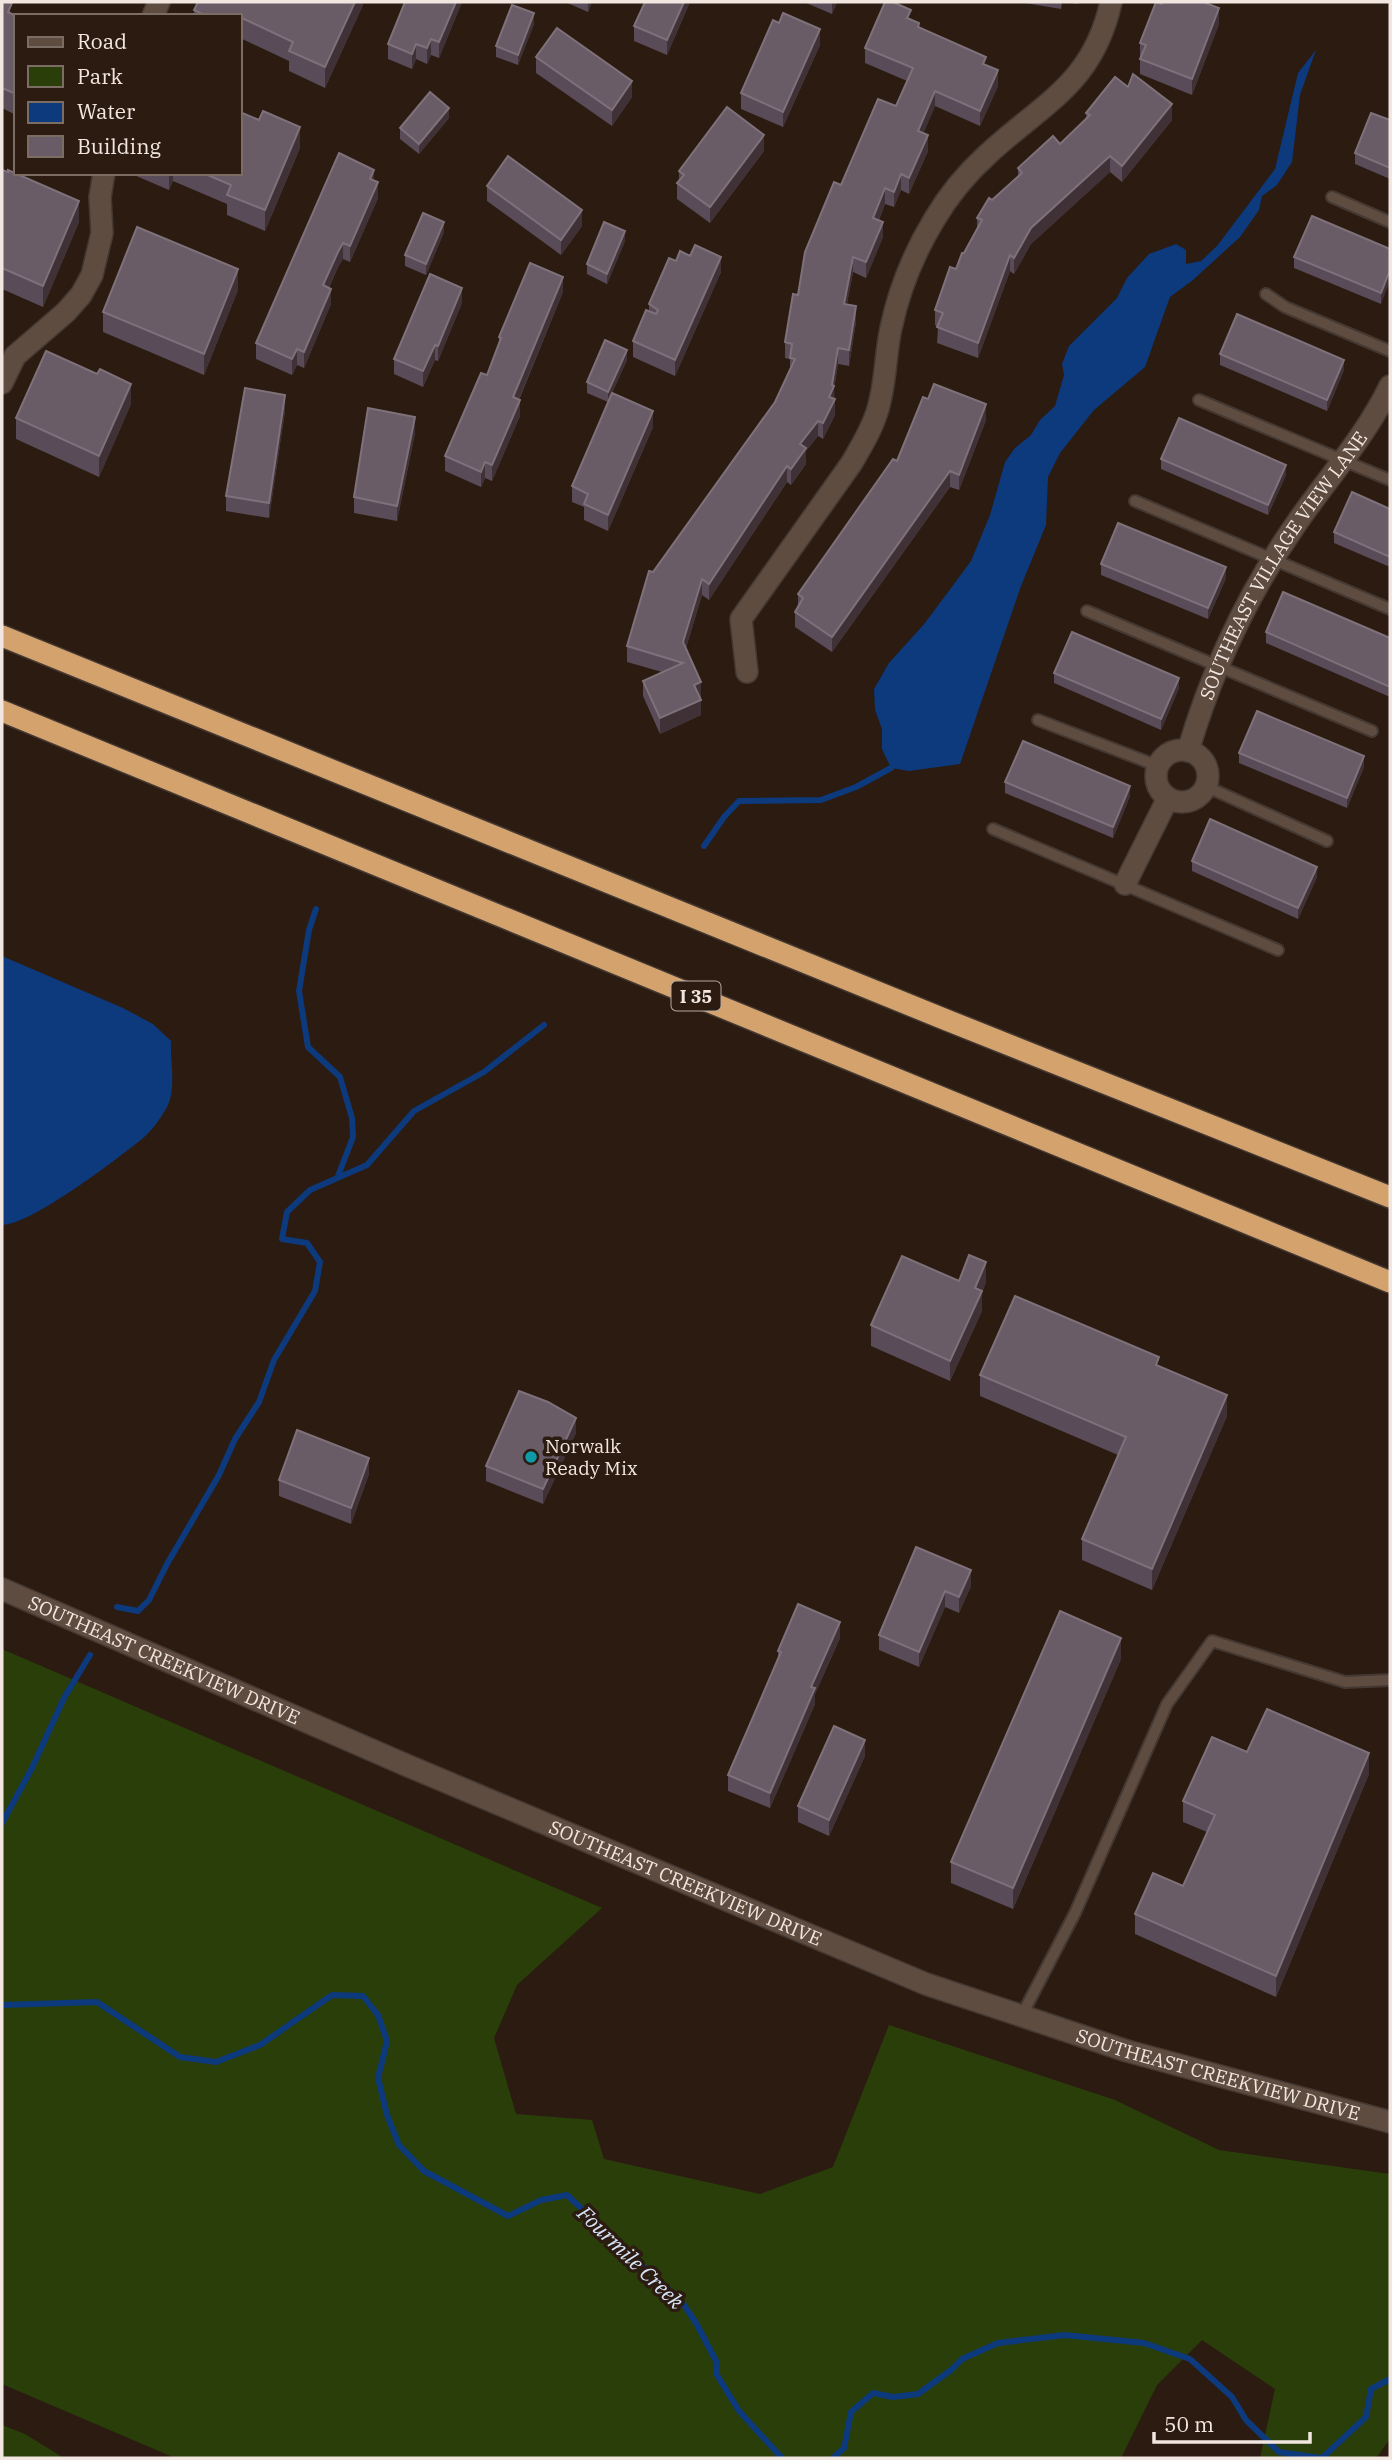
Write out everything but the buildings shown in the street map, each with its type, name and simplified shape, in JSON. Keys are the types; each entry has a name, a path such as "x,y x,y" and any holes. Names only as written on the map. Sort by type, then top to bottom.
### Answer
{"highway":[{"path":"2,636 1390,1197"},
{"name":"I 35","path":"2,711 1390,1282"}],"street":[{"path":"747,672 741,620 851,464 866,438 877,410 898,301 916,252 959,185 987,155 1067,88 1087,61 1105,26 1111,2"},
{"path":"2,383 15,356 66,312 81,295 92,275 102,233 100,197 104,175"},
{"name":"SOUTHEAST VILLAGE VIEW LANE","path":"1188,751 1217,666 1245,607 1297,522 1345,461 1377,414 1390,386"},
{"path":"1180,750 1188,751 1199,757 1207,773 1201,793 1181,802 1168,798 1162,792 1156,781 1158,766 1168,754 1180,750"},
{"path":"1125,884 1168,798"},
{"name":"SOUTHEAST CREEKVIEW DRIVE","path":"2,1589 406,1765 926,1984 1127,2051 1390,2122"}],"lane":[{"path":"1332,197 1390,222"},
{"path":"1266,294 1285,307 1390,351 1390,344"},
{"path":"1199,400 1390,480"},
{"path":"1135,501 1390,609"},
{"path":"1087,611 1372,731"},
{"path":"1038,720 1158,766"},
{"path":"1205,786 1327,841"},
{"path":"993,829 1278,950"},
{"path":"1022,2015 1075,1913 1167,1704 1212,1641 1345,1682 1390,1680"}],"green space":[{"path":"2,1649 602,1908 517,1985 494,2038 516,2114 592,2120 604,2159 760,2194 833,2167 889,2025 1115,2100 1219,2150 1390,2174 1390,2439 1376,2458 1260,2458 1275,2389 1202,2340 1157,2385 1121,2458 175,2458 2,2384"},
{"path":"2,2425 25,2434 64,2458 2,2458"}],"water":[{"path":"1316,50 1300,95 1292,162 1277,185 1262,196 1259,210 1240,237 1170,297 1145,367 1094,410 1060,453 1048,477 1046,525 1021,586 960,764 909,771 891,768 882,749 882,729 875,710 874,689 889,663 925,623 971,561 990,515 1005,462 1055,406 1064,375 1062,364 1069,346 1117,298 1127,278 1149,254 1176,244 1186,250 1186,264 1201,261 1217,246 1275,169 1298,73"},
{"path":"2,956 123,1008 153,1024 171,1041 172,1076 166,1109 145,1136 52,1203 15,1222 2,1225"}],"waterway":[{"path":"704,846 739,801 821,800 856,787 891,768"},
{"path":"316,909 309,930 299,991 308,1047 340,1077 352,1118 353,1137 338,1176"},
{"path":"117,1607 138,1611 149,1600 219,1475 235,1439 259,1402 274,1360 315,1291 320,1262 307,1243 282,1239 287,1212 310,1190 367,1165 414,1111 484,1072 544,1025"},
{"path":"2,1823 32,1768 64,1698 90,1655"},
{"name":"Fourmile Creek","path":"2,2005 97,2002 180,2057 216,2062 260,2045 332,1995 363,1996 378,2015 387,2041 378,2078 387,2115 399,2145 424,2171 508,2216 541,2200 567,2195 682,2302 717,2363 717,2375 739,2411 782,2458"},
{"name":"Fourmile Creek","path":"833,2458 844,2448 851,2412 873,2393 893,2397 918,2394 962,2359 998,2343 1065,2335 1144,2343 1190,2359 1232,2397 1246,2420 1279,2452 1321,2458"},
{"name":"Fourmile Creek","path":"1322,2458 1366,2417 1371,2389 1390,2379"}],"place":[{"name":"Norwalk Ready Mix","path":"531,1457"}]}
